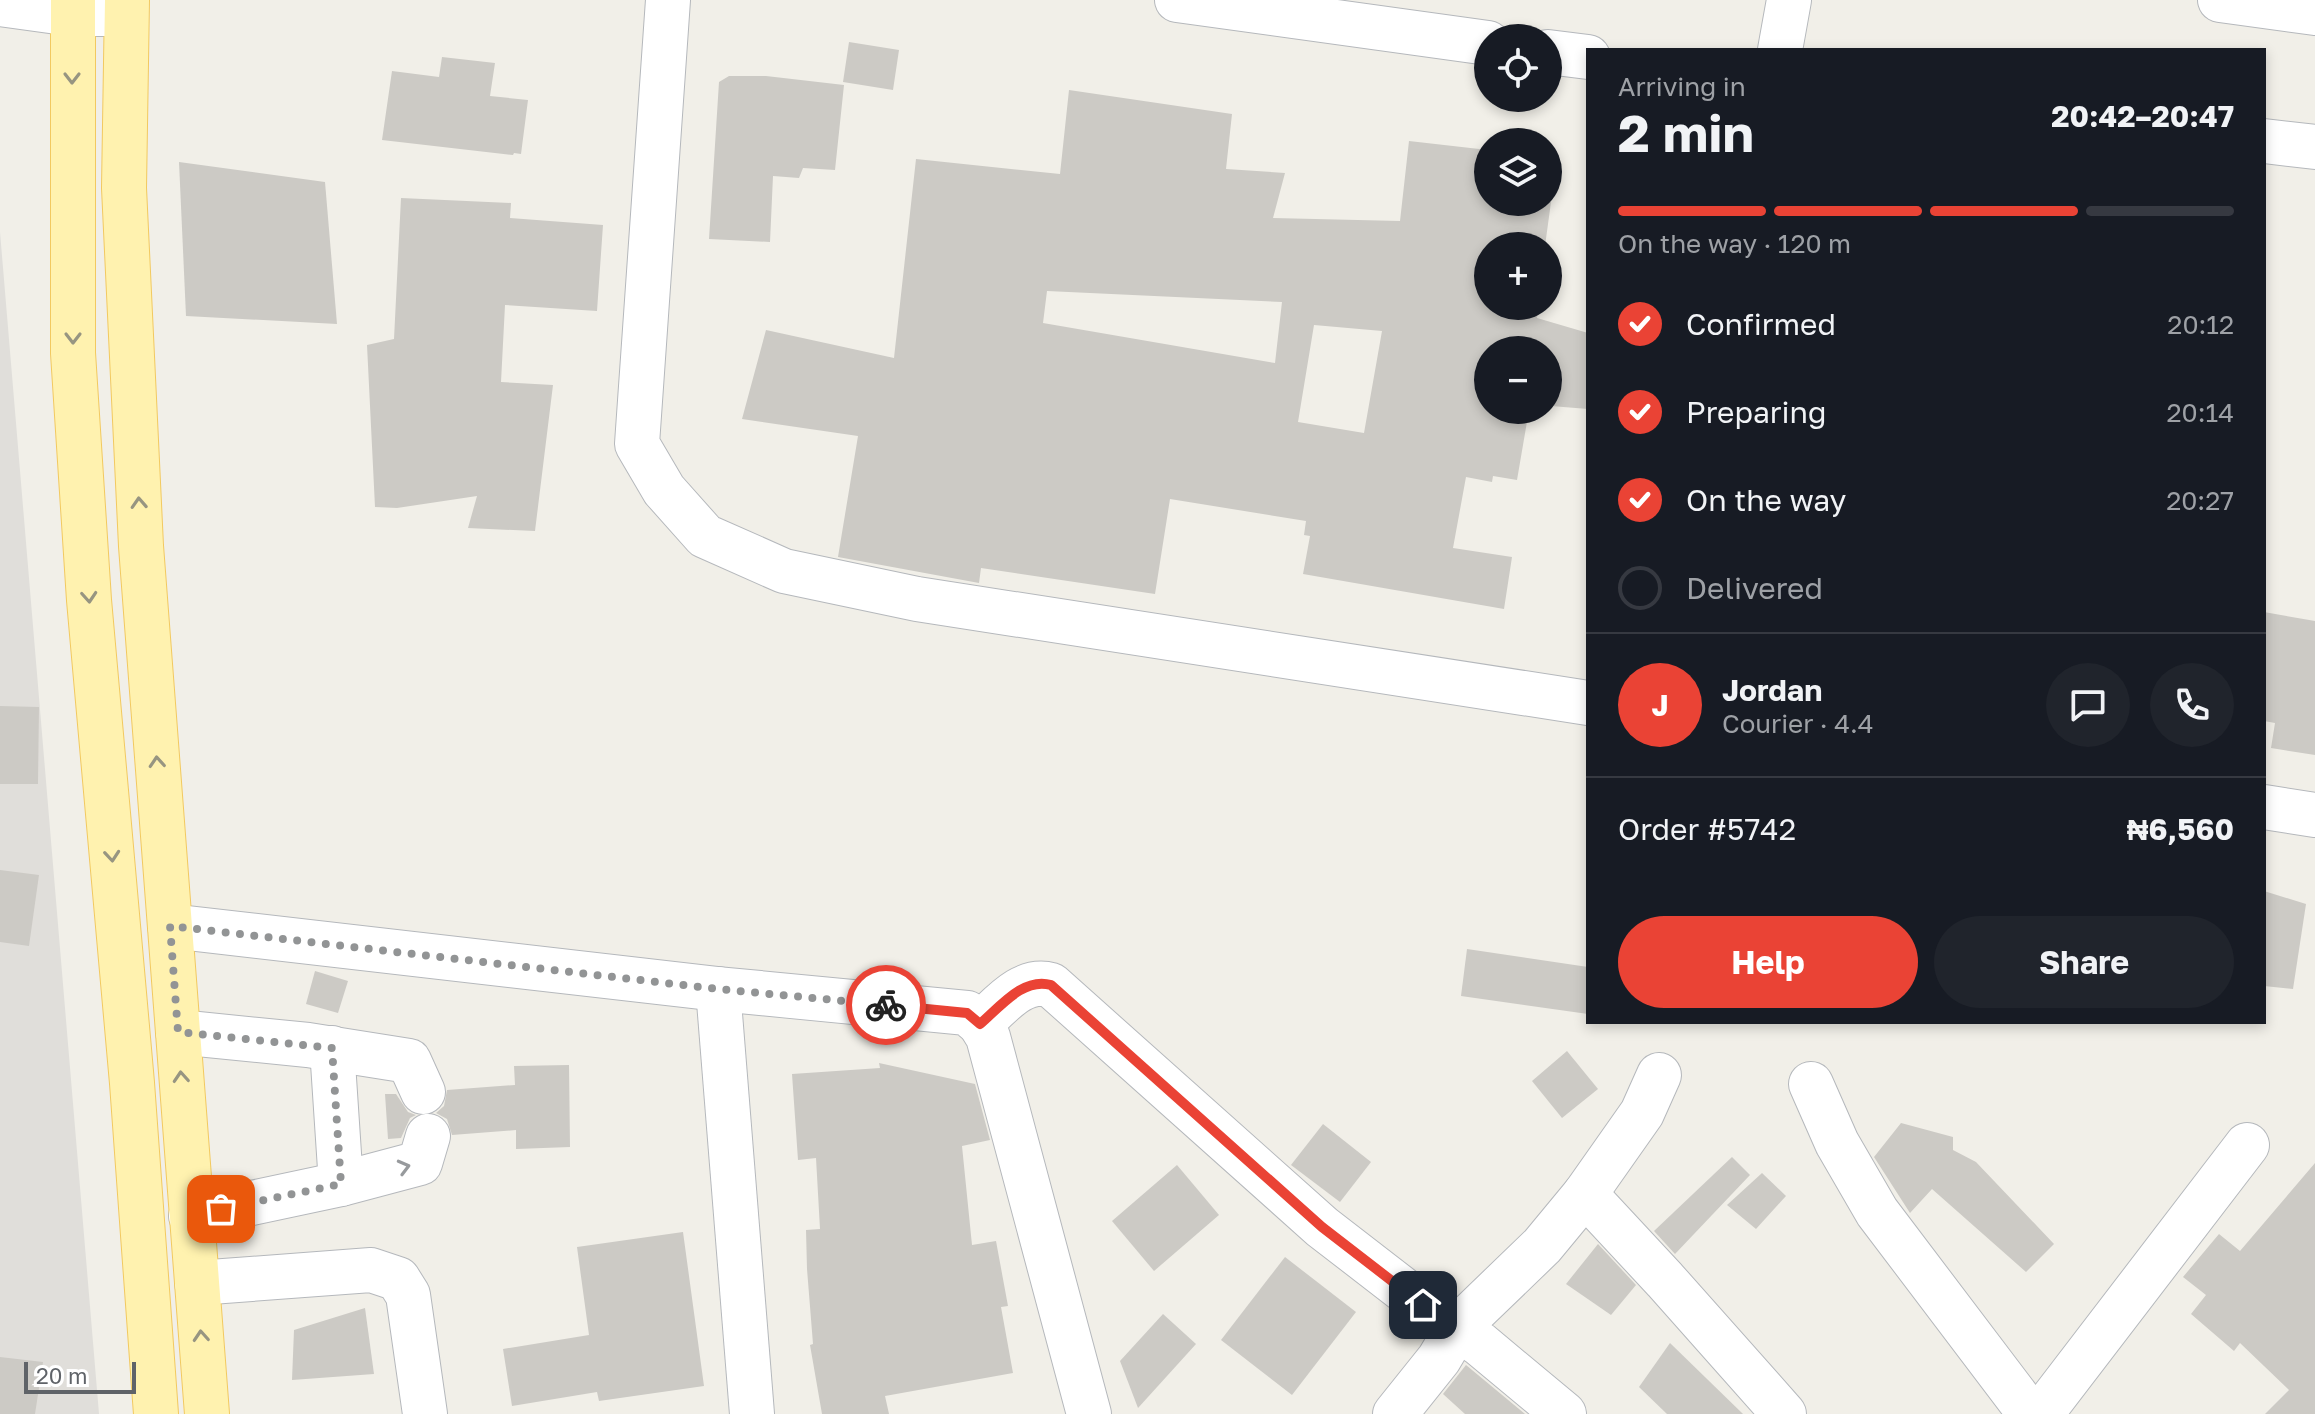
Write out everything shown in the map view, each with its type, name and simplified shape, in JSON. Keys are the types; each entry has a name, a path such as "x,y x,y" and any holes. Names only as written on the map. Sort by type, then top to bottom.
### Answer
{"main road":[{"path":"72,7 73,353 90,616 132,1083 156,1414"},
{"path":"127,7 124,188 139,515 207,1414"}],"street":[{"path":"668,0 637,444 664,490 705,536 784,571 917,599 1586,703"},
{"path":"1177,0 1474,41"},
{"path":"1780,48 1789,0"},
{"path":"2220,0 2315,13"},
{"path":"0,4 127,7"},
{"path":"1562,54 1586,57"},
{"path":"2266,141 2315,147"},
{"path":"2266,807 2315,815"},
{"path":"170,926 718,989 967,1013 980,1024 988,1037 1089,1414"},
{"path":"980,1024 1022,988 1034,983 1051,985 1322,1227 1423,1305 1458,1327 1564,1414"},
{"path":"718,989 752,1414"},
{"path":"178,1032 332,1048 409,1061 423,1092"},
{"path":"332,1048 341,1184"},
{"path":"1395,1414 1439,1359 1458,1327 1542,1246 1585,1194 1642,1113 1659,1075"},
{"path":"1811,1084 1837,1143 1877,1212 2030,1414"},
{"path":"191,1216 341,1184 420,1163 428,1136"},
{"path":"2041,1414 2247,1145"},
{"path":"1585,1194 1676,1291 1784,1414"},
{"path":"197,1283 371,1270 398,1279 408,1295 425,1414"}],"shaded area":[{"path":"0,232 99,1414 0,1414"}],"building":[{"path":"849,42 899,50 893,90 843,82"},
{"path":"442,57 495,63 490,96 528,100 521,154 382,140 392,71 439,77"},
{"path":"729,76 766,76 844,85 835,170 803,168 799,178 773,176 770,242 709,239 719,82"},
{"path":"1069,90 1232,114 1226,169 1285,173 1273,218 1400,221 1409,141 1474,148 1474,216 1549,216 1547,232 1474,232 1474,320 1544,320 1586,332 1586,409 1562,407 1562,336 1474,336 1474,424 1527,424 1517,480 1493,476 1492,482 1466,477 1453,548 1512,557 1504,609 1303,574 1310,536 1304,535 1306,521 1170,499 1155,594 981,568 979,583 838,557 858,436 742,419 766,330 894,358 916,159 1060,174","holes":["1047,291 1282,302 1275,363 1043,323","1314,325 1382,331 1364,433 1298,422"]},
{"path":"179,162 325,182 337,324 186,316"},
{"path":"401,198 511,203 510,218 603,225 597,311 505,305 501,382 553,385 535,531 468,528 477,496 397,508 375,507 367,345 394,339"},
{"path":"2266,612 2315,621 2315,755 2271,748 2275,723 2266,721"},
{"path":"0,706 39,707 38,784 0,784"},
{"path":"0,870 39,875 29,946 0,942"},
{"path":"2266,892 2306,904 2293,989 2266,986"},
{"path":"1467,949 1586,967 1586,1014 1461,996"},
{"path":"315,971 348,981 338,1013 306,1004"},
{"path":"1567,1051 1598,1089 1562,1118 1532,1081"},
{"path":"879,1063 975,1084 990,1140 962,1146 972,1245 996,1241 1008,1306 1001,1307 1013,1373 885,1396 889,1414 822,1414 810,1345 813,1344 806,1230 820,1229 816,1158 798,1160 792,1074 880,1068"},
{"path":"569,1065 570,1147 516,1149 516,1130 452,1135 447,1119 436,1113 444,1106 447,1090 515,1085 514,1066"},
{"path":"385,1094 396,1094 408,1112 416,1115 410,1118 401,1138 388,1139"},
{"path":"1901,1123 1953,1137 1953,1150 1976,1162 2054,1244 2026,1272 1932,1189 1910,1213 1874,1157"},
{"path":"1323,1124 1371,1162 1340,1202 1291,1165"},
{"path":"1732,1157 1750,1175 1675,1254 1654,1231"},
{"path":"2315,1163 2315,1414 2265,1414 2289,1390 2240,1343 2234,1351 2191,1314 2206,1295 2183,1277 2219,1234 2240,1251"},
{"path":"1177,1165 1219,1215 1154,1271 1112,1221"},
{"path":"1762,1173 1786,1196 1756,1229 1727,1205"},
{"path":"683,1232 704,1386 599,1401 597,1392 512,1406 503,1349 589,1335 577,1247"},
{"path":"1598,1244 1636,1285 1611,1315 1566,1284"},
{"path":"1285,1257 1356,1312 1292,1395 1221,1340"},
{"path":"365,1308 374,1374 292,1380 294,1330"},
{"path":"1163,1314 1196,1344 1138,1408 1120,1361"},
{"path":"1670,1343 1743,1414 1667,1414 1639,1387"},
{"path":"0,1357 43,1362 35,1414 0,1414"},
{"path":"1466,1365 1525,1414 1465,1414 1443,1394"}],"way so far":[{"path":"221,1209 341,1184 332,1048 178,1032 170,926 718,989 886,1005"}],"route":[{"path":"886,1005 967,1013 980,1024 1022,988 1034,983 1051,985 1322,1227 1423,1305"}]}
